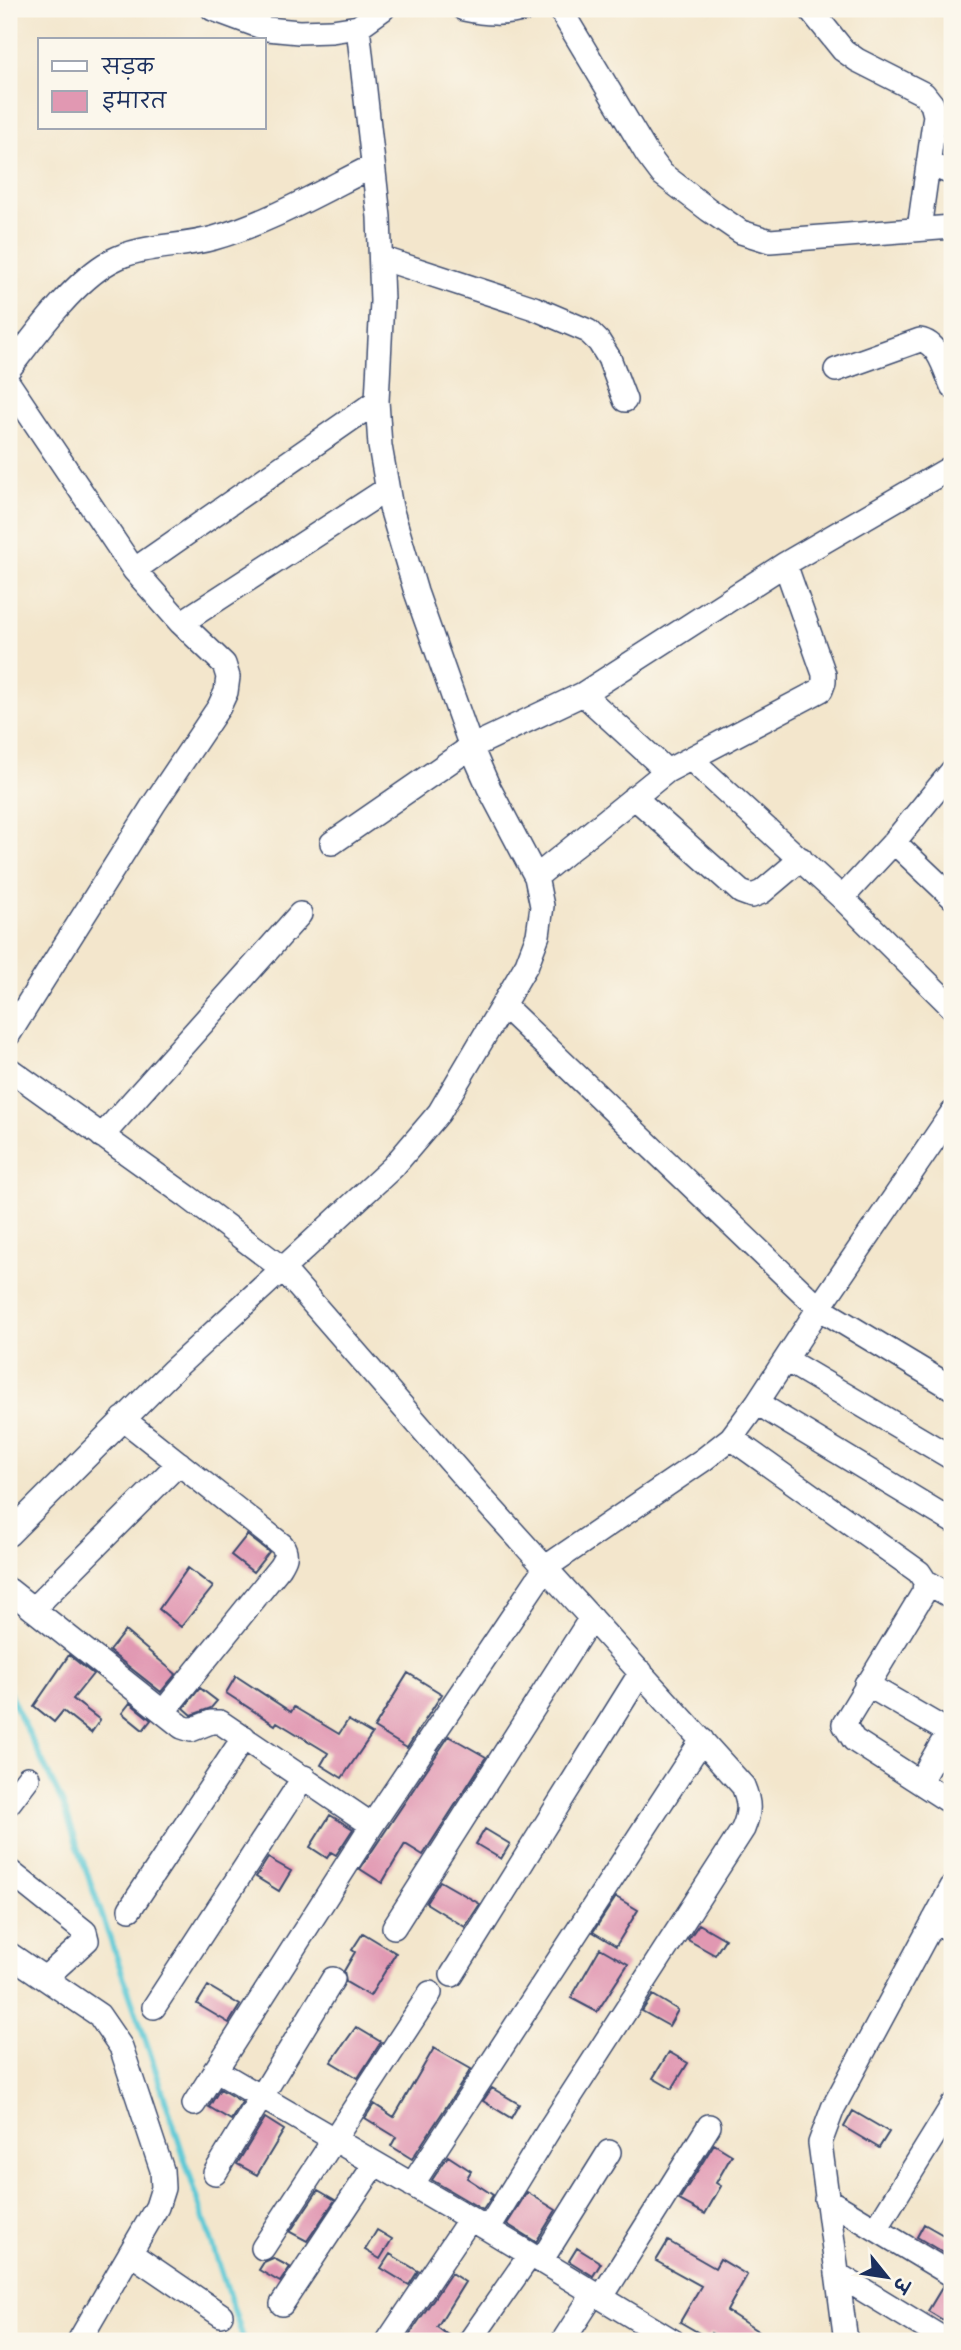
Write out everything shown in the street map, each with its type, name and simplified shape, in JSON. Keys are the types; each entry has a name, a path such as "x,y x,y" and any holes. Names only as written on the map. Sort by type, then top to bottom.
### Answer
{"street":[{"path":"214,9 267,29 299,32 358,27 383,9"},
{"path":"464,9 488,14 512,13 526,9"},
{"path":"560,9 647,154 662,174 741,232 770,241 952,227"},
{"path":"810,9 843,50 857,60 924,94 932,104 935,115 919,229"},
{"path":"9,1534 123,1419 393,1167 416,1142 439,1113 503,1005 527,964 538,935 542,906 536,877 489,788 471,747 416,592 387,489 377,401 381,352 381,258 358,27"},
{"path":"928,164 952,173"},
{"path":"9,369 40,329 89,276 111,261 141,249 210,239 240,230 373,166"},
{"path":"381,258 534,307 588,331 609,358 625,400"},
{"path":"836,370 920,340 928,341 934,346 952,386"},
{"path":"9,384 134,570 181,623 224,664 228,677 226,692 219,707 154,804 9,1034"},
{"path":"134,570 377,401"},
{"path":"332,844 471,747 583,694 785,564 952,467"},
{"path":"181,623 387,489"},
{"path":"536,877 667,771 821,690 824,674 785,564"},
{"path":"583,694 667,771"},
{"path":"692,760 801,859 952,1007"},
{"path":"842,898 894,842 952,771"},
{"path":"635,797 741,892 752,895 762,892 801,859"},
{"path":"894,842 952,897"},
{"path":"102,1136 300,914"},
{"path":"503,1005 819,1308 952,1388"},
{"path":"9,1069 283,1269 483,1499 743,1786 748,1799 750,1813 743,1829 558,2116 388,2341"},
{"path":"194,2104 372,1825 546,1567 731,1438 952,1113"},
{"path":"786,1360 952,1458"},
{"path":"757,1403 952,1521"},
{"path":"123,1419 282,1545 286,1551 286,1558 163,1712"},
{"path":"731,1438 919,1572 925,1581 952,1597"},
{"path":"33,1609 179,1464"},
{"path":"925,1581 924,1592 844,1724 854,1740 952,1803"},
{"path":"9,1590 182,1727 191,1730 211,1722 220,1722 372,1825"},
{"path":"394,1927 591,1618"},
{"path":"452,1975 641,1672"},
{"path":"866,1684 951,1730 920,1781"},
{"path":"130,1909 244,1737"},
{"path":"412,2185 702,1741"},
{"path":"155,2007 304,1777"},
{"path":"9,1803 27,1778"},
{"path":"9,1871 85,1932 87,1940 45,1979"},
{"path":"846,2341 820,2143 824,2128 943,1926 952,1887"},
{"path":"9,1954 99,2015 110,2029 121,2047 158,2152 163,2188 157,2207 79,2341"},
{"path":"215,2173 333,1979"},
{"path":"263,2248 430,1993"},
{"path":"215,2070 479,2224 665,2339"},
{"path":"876,2229 952,2106"},
{"path":"563,2341 597,2295 709,2126"},
{"path":"470,2341 535,2258 609,2152"},
{"path":"282,2304 375,2164"},
{"path":"827,2199 952,2275"},
{"path":"130,2253 221,2315"},
{"path":"837,2274 947,2341"}],"building":[{"path":"247,1535 269,1552 253,1572 231,1555"},
{"path":"188,1568 213,1587 181,1627 159,1609"},
{"path":"125,1631 176,1674 161,1692 109,1651"},
{"path":"69,1655 93,1674 73,1699 100,1720 91,1733 63,1711 54,1722 34,1706"},
{"path":"408,1673 442,1694 407,1748 374,1728"},
{"path":"236,1676 291,1712 294,1707 339,1734 348,1720 372,1734 342,1778 321,1765 328,1753 277,1722 275,1725 226,1693"},
{"path":"200,1688 217,1701 211,1708 192,1715 184,1708"},
{"path":"130,1703 151,1720 143,1730 122,1713"},
{"path":"449,1736 486,1757 423,1855 405,1844 382,1883 360,1869"},
{"path":"330,1815 353,1829 336,1855 331,1852 327,1858 310,1847"},
{"path":"485,1829 510,1844 501,1859 476,1844"},
{"path":"268,1858 291,1871 279,1891 256,1877"},
{"path":"440,1881 480,1904 465,1927 426,1903"},
{"path":"616,1897 638,1910 616,1946 593,1932"},
{"path":"699,1924 725,1939 715,1955 688,1940"},
{"path":"363,1933 396,1953 370,1996 346,1982 344,1971 355,1952 352,1950"},
{"path":"600,1948 628,1964 597,2012 571,1998"},
{"path":"208,1986 240,2005 229,2023 197,2004"},
{"path":"653,1995 678,2010 669,2026 642,2011"},
{"path":"356,2027 381,2042 358,2078 331,2062"},
{"path":"434,2048 471,2069 412,2159 391,2146 396,2137 365,2118 374,2104 394,2117"},
{"path":"669,2052 688,2063 672,2089 653,2078"},
{"path":"492,2088 519,2104 511,2118 483,2101"},
{"path":"220,2089 242,2102 231,2120 209,2107"},
{"path":"853,2111 889,2132 879,2148 844,2127"},
{"path":"265,2118 284,2130 257,2175 237,2164"},
{"path":"714,2144 732,2155 716,2183 721,2186 705,2214 679,2200"},
{"path":"448,2156 471,2171 467,2178 493,2195 483,2210 432,2180"},
{"path":"318,2190 335,2200 307,2241 290,2232"},
{"path":"527,2192 556,2210 536,2242 507,2224"},
{"path":"924,2224 952,2240 947,2255 917,2237"},
{"path":"377,2230 392,2239 380,2259 365,2250"},
{"path":"668,2241 715,2268 720,2259 747,2275 727,2311 773,2341 725,2341 711,2333 708,2338 680,2322 701,2286 656,2261"},
{"path":"577,2248 601,2263 593,2276 569,2261"},
{"path":"390,2254 418,2271 409,2285 381,2268"},
{"path":"273,2258 290,2267 280,2282 259,2270 264,2262"},
{"path":"451,2273 465,2282 437,2327 456,2341 405,2341"},
{"path":"943,2286 952,2289 952,2304 943,2320 928,2311"}],"waterway":[{"path":"9,1693 63,1804 149,2050 244,2341"}]}
